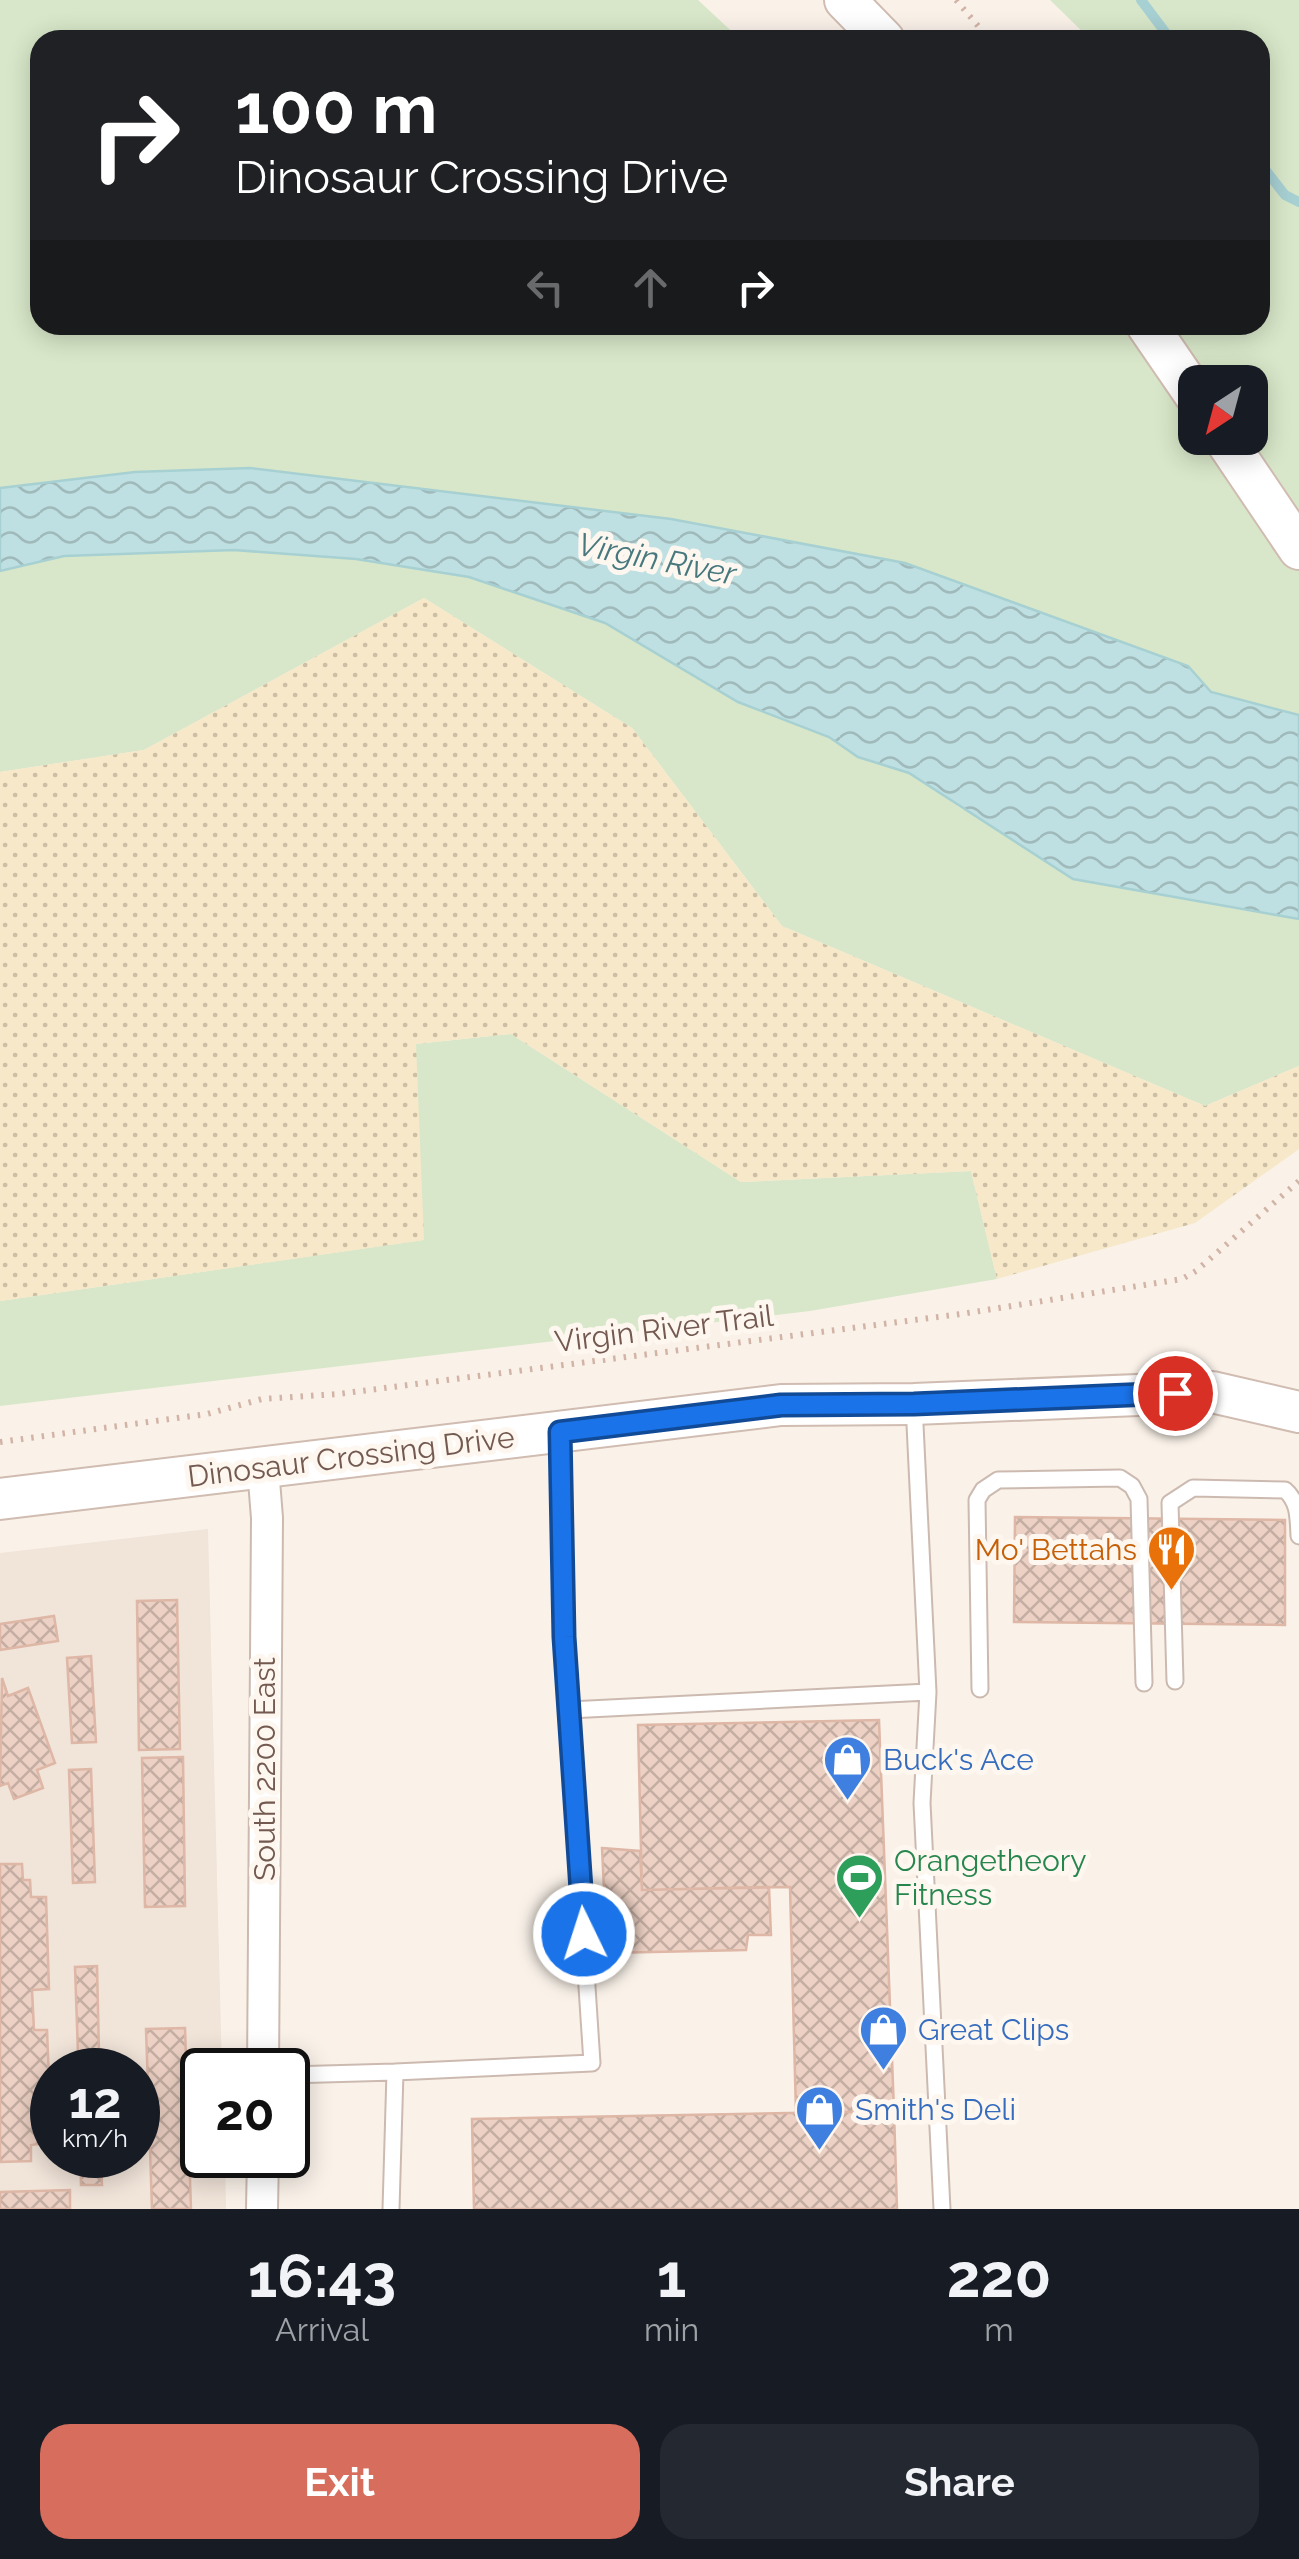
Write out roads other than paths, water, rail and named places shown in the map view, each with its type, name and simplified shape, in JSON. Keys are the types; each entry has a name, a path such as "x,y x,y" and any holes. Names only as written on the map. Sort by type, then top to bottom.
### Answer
{"street":[{"path":"845,0 874,30"},
{"path":"1154,335 1178,370"},
{"path":"1235,455 1299,550"},
{"name":"Dinosaur Crossing Drive","path":"0,1499 781,1405 914,1404 1212,1392 1299,1412"},
{"name":"South 2200 East","path":"263,1468 267,1518 263,2048"},
{"path":"262,2209 263,2178"}],"lane":[{"path":"914,1404 928,1692 922,1804 942,2209"},
{"path":"310,2074 592,2064 564,1637 560,1432"},
{"path":"980,1689 978,1500 998,1480 1120,1478 1132,1486 1139,1498 1144,1682"},
{"path":"1175,1681 1170,1503 1193,1488 1284,1490 1294,1497 1298,1508 1299,1536"},
{"path":"569,1710 928,1692"},
{"path":"392,2209 395,2072"}],"water":[{"name":"Virgin River","path":"250,468 671,519 905,563 1188,666 1211,692 1299,715 1299,919 1073,879 909,773 858,757 829,737 738,702 605,623 469,577 356,559 234,550 64,556 0,571 0,488 135,472"}],"waterway":[{"path":"1141,0 1164,30"},
{"path":"1270,176 1285,195 1299,202"}],"place":[{"name":"Mo' Bettahs","path":"1172,1592"},
{"name":"Buck's Ace","path":"848,1802"},
{"name":"Orangetheory Fitness","path":"859,1920"},
{"name":"Great Clips","path":"883,2072"},
{"name":"Smith's Deli","path":"820,2152"}]}
